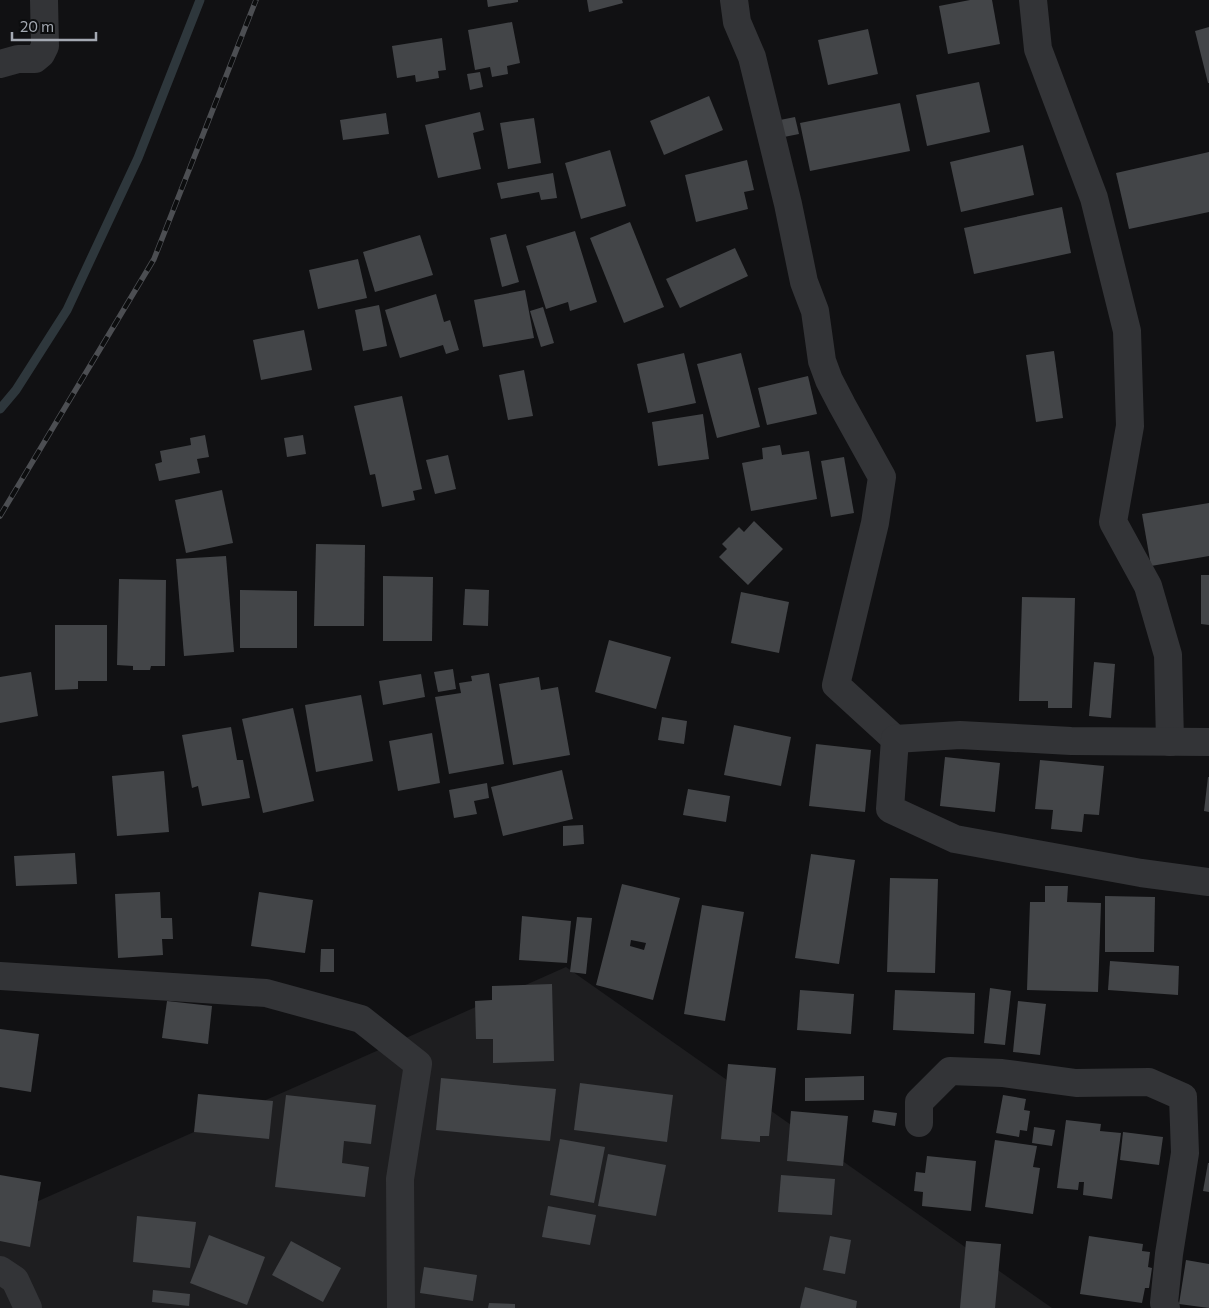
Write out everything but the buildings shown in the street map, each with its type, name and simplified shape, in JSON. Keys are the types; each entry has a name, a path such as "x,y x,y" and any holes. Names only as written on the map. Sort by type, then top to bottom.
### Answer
{"street":[{"path":"0,64 18,59 35,58 40,54 45,46 44,0"},
{"path":"734,0 738,22 752,57 788,204 804,282 815,311 822,361 837,397 882,477 875,523 836,685 895,739 960,735 1071,741 1209,742"},
{"path":"1033,0 1038,48 1094,198 1127,331 1130,426 1114,522 1148,586 1168,654 1170,742"},
{"path":"895,739 890,809 955,839 1141,873 1209,882"},
{"path":"0,976 266,993 361,1018 418,1064 400,1180 401,1308"},
{"path":"920,1123 919,1102 950,1071 1002,1073 1076,1083 1149,1082 1183,1097 1185,1153 1168,1254 1164,1303 1166,1308"},
{"path":"0,1270 15,1280 28,1308"}],"shaded area":[{"path":"566,967 1052,1308 0,1308 0,1218"}],"waterway":[{"path":"0,409 16,390 67,310 138,158 200,0"}],"railway":[{"path":"0,516 154,259 256,0"}]}
